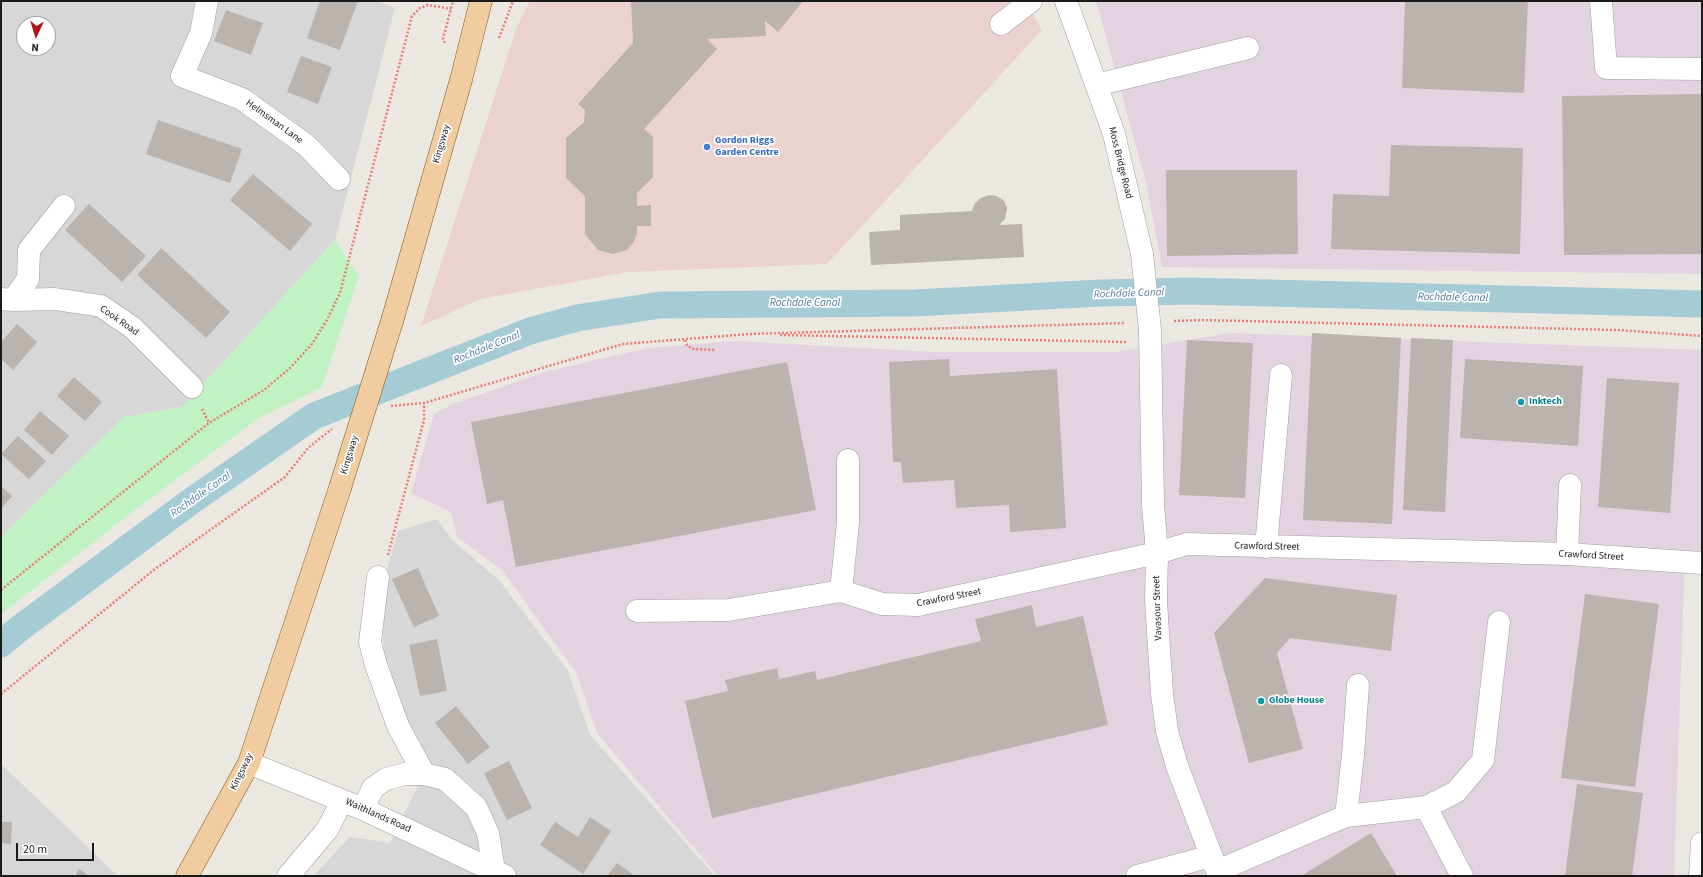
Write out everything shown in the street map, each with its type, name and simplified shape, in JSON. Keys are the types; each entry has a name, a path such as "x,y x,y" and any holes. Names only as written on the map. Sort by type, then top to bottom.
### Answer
{"main road":[{"name":"Kingsway","path":"187,876 249,763 340,488 392,318 482,7"}],"street":[{"name":"Helmsman Lane","path":"207,1 201,33 182,76 242,99 306,145 339,179"},
{"path":"1001,24 1031,1"},
{"name":"Moss Bridge Road","path":"1066,1 1114,134 1142,254 1144,332"},
{"path":"1601,1 1606,68 1702,69"},
{"path":"1096,85 1248,48"},
{"path":"7,300 28,279 30,250 64,206"},
{"name":"Cook Road","path":"7,300 55,298 101,306 133,328 192,387"},
{"name":"Vavasour Street","path":"1144,332 1157,553 1156,601 1162,694 1167,731 1177,766 1216,868"},
{"path":"1266,547 1281,375"},
{"path":"637,611 729,610 841,591 848,523 848,460"},
{"path":"1567,554 1570,485"},
{"name":"Crawford Street","path":"841,591 882,604 918,605 1157,553 1187,544 1567,554 1702,563"},
{"path":"378,577 370,642 376,665 398,726 424,774"},
{"path":"1137,876 1216,868 1346,816 1426,808 1456,792 1483,760 1499,622"},
{"path":"1346,816 1353,755 1358,685"},
{"name":"Waithlands Road","path":"249,763 363,809 500,873"},
{"path":"363,809 373,788 386,779 405,774 424,774 445,779 476,807 488,833 500,873"},
{"path":"288,876 327,830 342,801"},
{"path":"1426,808 1462,876"},
{"path":"1700,876 1702,843"}],"path":[{"path":"1,590 208,423 264,390 290,368 312,344 327,320 340,293 412,16 420,8 428,5 451,9"},
{"path":"1170,321 1202,320 1617,330 1702,336"},
{"path":"749,334 1144,332"},
{"path":"387,406 424,403 623,344 749,334 1144,332"},
{"path":"685,340 687,345 692,349 716,350"},
{"path":"378,577 389,552 424,420 424,403"},
{"path":"1,694 155,568 285,477 308,448 333,429"}],"shaded area":[{"path":"1,1 376,1 395,8 335,240 182,407 124,417 1,537"},
{"name":"Gordon Riggs Garden Centre","path":"530,1 1024,1 1042,30 827,264 628,272 480,299 421,326 516,29"},
{"path":"1096,1 1702,1 1702,274 1162,267 1146,182"},
{"path":"1231,333 1702,350 1702,551 1685,551 1674,876 718,876 597,733 577,674 503,571 457,537 451,512 411,493 434,414 453,404 548,371 648,348 736,341 933,352 1116,352"},
{"path":"437,519 452,540 499,580 568,671 590,735 715,876 313,876 350,837 390,843 430,761 386,698 381,590 398,531"},
{"path":"1,764 118,876 1,876"}],"green space":[{"path":"335,240 359,276 322,387 259,418 135,510 1,614 1,537 124,417 182,407"}],"building":[{"path":"320,1 358,1 340,50 307,38"},
{"path":"631,1 803,1 778,32 765,21 766,36 707,39 717,49 644,129 653,137 653,177 637,193 637,206 651,205 651,226 637,226 637,234 633,243 627,250 613,254 598,250 585,234 585,196 566,178 566,138 584,122 585,110 578,104 633,43"},
{"path":"1405,1 1528,1 1524,93 1402,88"},
{"path":"226,10 263,23 251,55 214,41"},
{"path":"301,56 332,67 318,104 287,92"},
{"path":"1702,94 1702,254 1564,255 1562,96"},
{"path":"158,120 242,149 230,183 146,154"},
{"path":"1391,145 1523,148 1520,254 1331,249 1333,194 1389,196"},
{"path":"1166,170 1297,170 1298,254 1167,256"},
{"path":"253,174 312,224 290,251 230,200"},
{"path":"988,195 997,196 1004,201 1007,208 1005,219 999,225 1022,224 1024,257 871,265 869,232 900,230 900,215 972,211 975,203"},
{"path":"89,204 146,256 122,282 65,230"},
{"path":"161,248 230,312 206,338 137,275"},
{"path":"17,324 37,342 13,370 1,359 1,342"},
{"path":"1312,333 1401,338 1392,524 1303,520"},
{"path":"1411,338 1453,340 1445,512 1403,510"},
{"path":"1187,340 1253,343 1245,498 1179,495"},
{"path":"949,359 950,376 1057,369 1066,528 1010,532 1009,505 956,508 954,480 903,483 901,462 893,462 889,362"},
{"name":"Inktech","path":"1465,359 1583,366 1578,446 1460,438"},
{"path":"787,362 816,510 516,567 503,500 487,504 471,422"},
{"path":"74,377 102,402 85,421 57,396"},
{"path":"1607,378 1679,383 1670,513 1598,507"},
{"path":"40,411 69,436 52,455 24,430"},
{"path":"18,436 46,461 29,479 1,454"},
{"path":"1,486 12,496 1,509"},
{"path":"418,568 439,616 414,627 392,579"},
{"name":"Globe House","path":"1265,578 1397,595 1391,651 1290,638 1277,653 1303,749 1249,763 1214,633"},
{"path":"1585,594 1659,604 1635,787 1561,778"},
{"path":"1032,605 1036,627 1083,616 1108,725 712,818 685,701 728,691 725,680 777,668 779,679 815,671 817,680 981,641 975,619"},
{"path":"437,639 447,691 420,696 409,645"},
{"path":"456,706 490,747 468,764 435,723"},
{"path":"509,761 532,808 507,820 484,773"},
{"path":"1577,784 1643,793 1632,876 1565,876"},
{"path":"590,817 611,831 583,874 540,845 555,822 578,837"},
{"path":"1,822 12,822 11,844 1,843"},
{"path":"1371,833 1397,876 1301,876"},
{"path":"617,863 635,876 607,876"},
{"path":"79,869 89,876 75,876"}],"waterway":[{"name":"Rochdale Canal","path":"1,644 20,628 190,502 314,416 530,331 577,318 660,305 915,303 1101,293 1189,291 1702,304"}],"place":[{"name":"Gordon Riggs Garden Centre","path":"707,147"},
{"name":"Inktech","path":"1521,402"},
{"name":"Globe House","path":"1261,701"}]}
